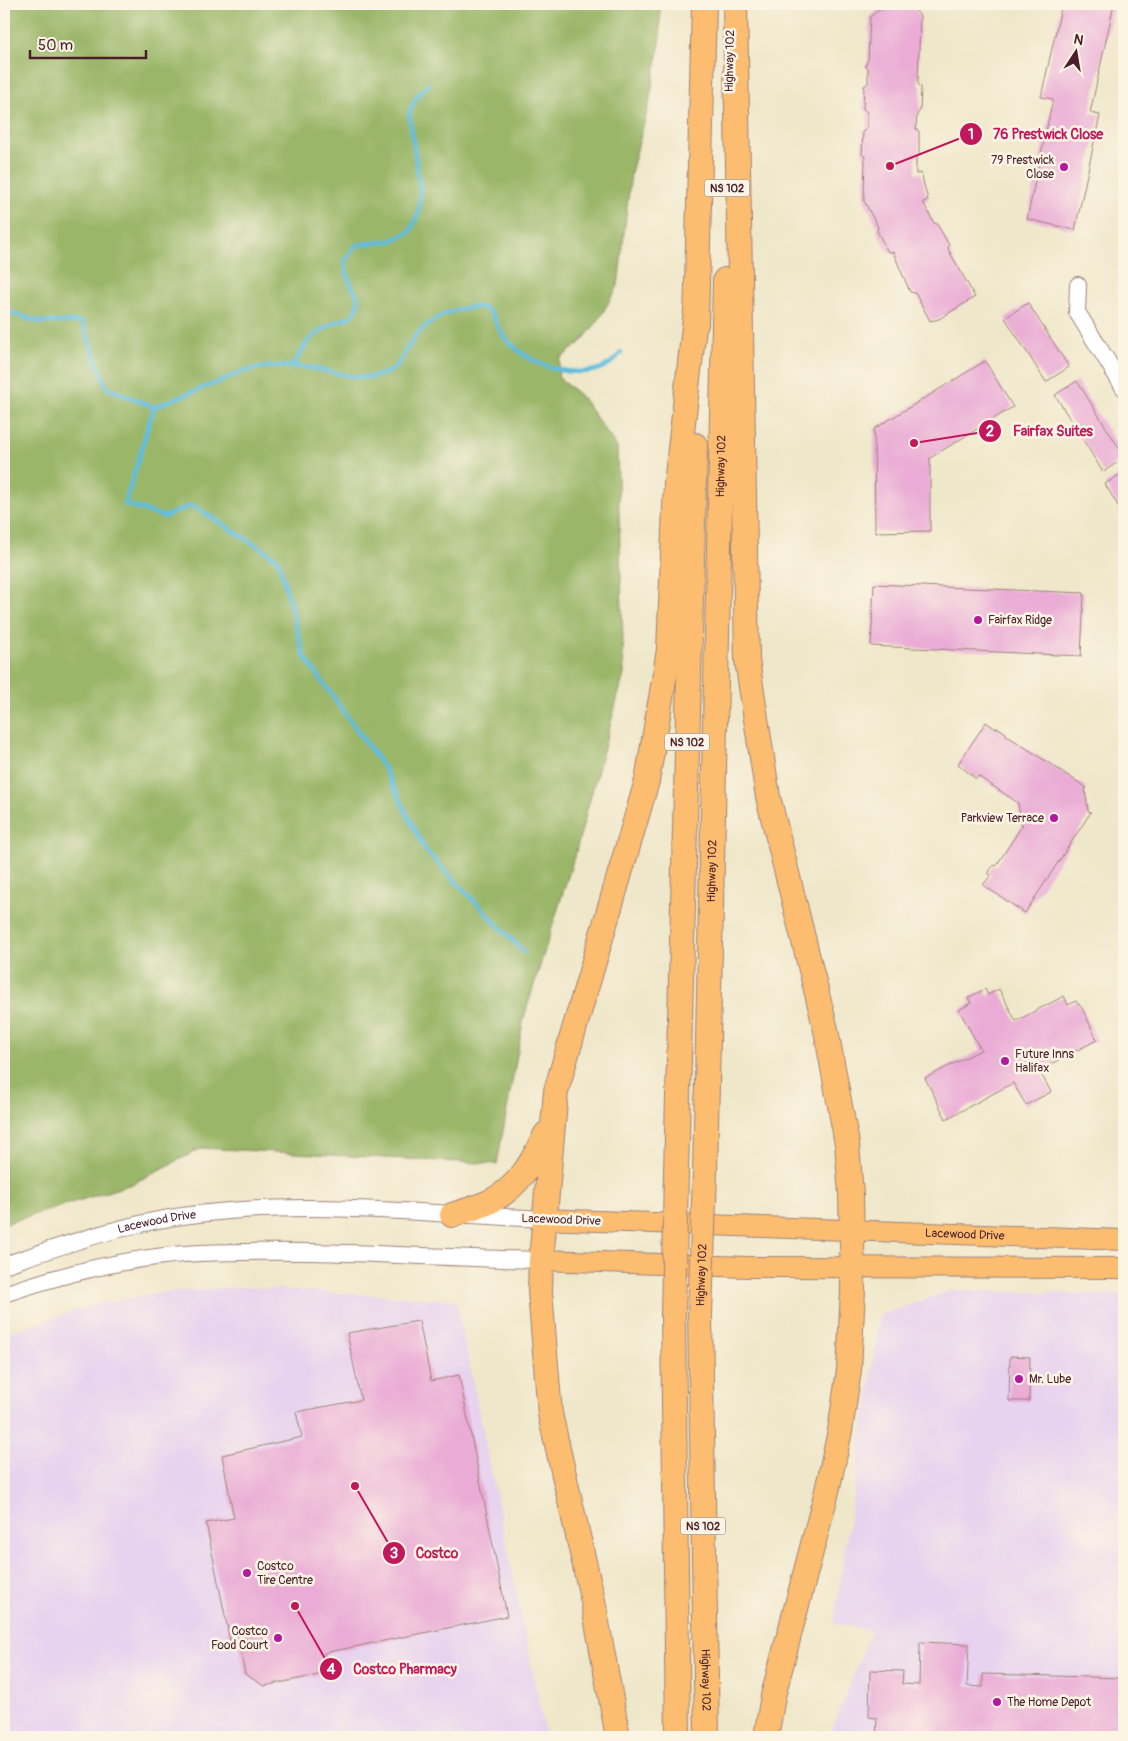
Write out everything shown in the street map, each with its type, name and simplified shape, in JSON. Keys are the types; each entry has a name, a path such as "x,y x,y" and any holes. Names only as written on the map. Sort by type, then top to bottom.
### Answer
{"highway":[{"name":"Highway 102","path":"678,1737 673,1317 704,4"},
{"name":"Highway 102","path":"707,1737 700,1315 733,4"},
{"path":"733,4 747,660 768,797 828,1040 847,1144 853,1268 849,1370 840,1431 827,1491 774,1696 766,1737"},
{"path":"618,1737 593,1601 550,1414 540,1291 543,1219 556,1092 647,781 669,650 676,484 696,310"},
{"path":"452,1215 490,1202 507,1190 529,1168 552,1124"}],"main road":[{"name":"Lacewood Drive","path":"543,1219 1124,1240"},
{"path":"541,1260 700,1266 1124,1268"}],"street":[{"path":"1078,286 1077,312 1124,388"},
{"name":"Lacewood Drive","path":"4,1265 67,1244 134,1226 197,1214 251,1209 318,1209 543,1219"},
{"path":"4,1294 83,1271 147,1259 199,1253 327,1254 541,1260"}],"shaded area":[{"path":"240,1287 456,1300 546,1737 4,1737 4,1334 96,1304 155,1293"},
{"path":"952,1290 1124,1295 1124,1737 829,1737 871,1631 834,1623 880,1315"}],"green space":[{"path":"4,4 660,4 660,42 649,104 631,173 618,286 598,321 581,342 560,359 558,377 580,395 617,447 624,674 576,851 524,1017 497,1164 202,1148 132,1184 4,1224"}],"building":[{"path":"890,4 903,5 907,10 915,10 920,16 918,84 921,87 920,111 917,114 916,129 919,131 919,155 916,158 916,174 921,173 928,200 923,202 949,245 948,249 975,297 939,319 930,321 915,293 910,292 893,252 888,252 877,231 878,227 864,201 865,157 862,154 863,131 867,128 867,112 863,109 864,86 868,83 868,68 865,66 868,60 870,17 879,9 884,9"},
{"name":"79 Prestwick Close","path":"1062,4 1114,4 1090,113 1100,115 1075,230 1027,219 1053,99 1041,97"},
{"path":"1028,303 1069,367 1046,382 1005,318"},
{"path":"985,361 1013,407 930,458 930,531 875,532 874,429"},
{"path":"1077,381 1124,456 1124,458 1103,472 1055,395"},
{"path":"1124,472 1124,516 1105,484"},
{"name":"Fairfax Ridge","path":"874,584 1084,593 1081,656 871,646"},
{"name":"Parkview Terrace","path":"986,722 996,729 997,727 1006,735 1087,788 1085,789 1088,811 1091,812 1025,913 983,885 991,875 988,874 993,865 996,866 1023,824 1021,824 1018,803 978,776 976,779 958,764"},
{"path":"985,989 988,995 999,989 1016,1021 1064,996 1068,1005 1076,1001 1082,1008 1097,1040 1039,1070 1051,1092 1026,1105 1013,1083 946,1119 925,1078 981,1050 959,1010 971,1003 968,998"},
{"path":"419,1321 431,1381 459,1375 507,1616 324,1653 328,1673 264,1686 245,1674 239,1643 231,1645 206,1523 234,1518 222,1455 302,1437 296,1412 361,1400 347,1333"},
{"name":"Mr. Lube","path":"1010,1356 1030,1357 1029,1401 1009,1401"},
{"name":"The Home Depot","path":"920,1642 969,1644 967,1686 983,1687 983,1674 1124,1678 1124,1737 876,1737 877,1718 869,1717 870,1670 903,1671 902,1684 919,1685"}],"waterway":[{"path":"292,366 313,336 332,324 351,317 356,310 358,300 347,275 345,261 356,245 390,241 410,232 419,212 420,189 409,113 417,96 429,84"},
{"path":"154,407 252,369 283,366 305,367 348,376 369,377 380,375 396,366 413,339 428,324 446,314 467,308 477,307 488,310 505,338 520,352 538,363 558,370 579,372 603,368 621,352"},
{"path":"4,311 40,322 82,322 107,388 154,407 125,504 164,517 192,505 278,559 304,656 384,768 425,850 524,952"}],"place":[{"name":"76 Prestwick Close","path":"890,166"},
{"name":"79 Prestwick Close","path":"1064,167"},
{"name":"Fairfax Suites","path":"914,443"},
{"name":"Fairfax Ridge","path":"978,620"},
{"name":"Parkview Terrace","path":"1054,818"},
{"name":"Future Inns Halifax","path":"1005,1061"},
{"name":"Mr. Lube","path":"1019,1379"},
{"name":"Costco","path":"355,1486"},
{"name":"Costco Tire Centre","path":"247,1573"},
{"name":"Costco Pharmacy","path":"295,1606"},
{"name":"Costco Food Court","path":"278,1638"},
{"name":"The Home Depot","path":"997,1702"}]}
